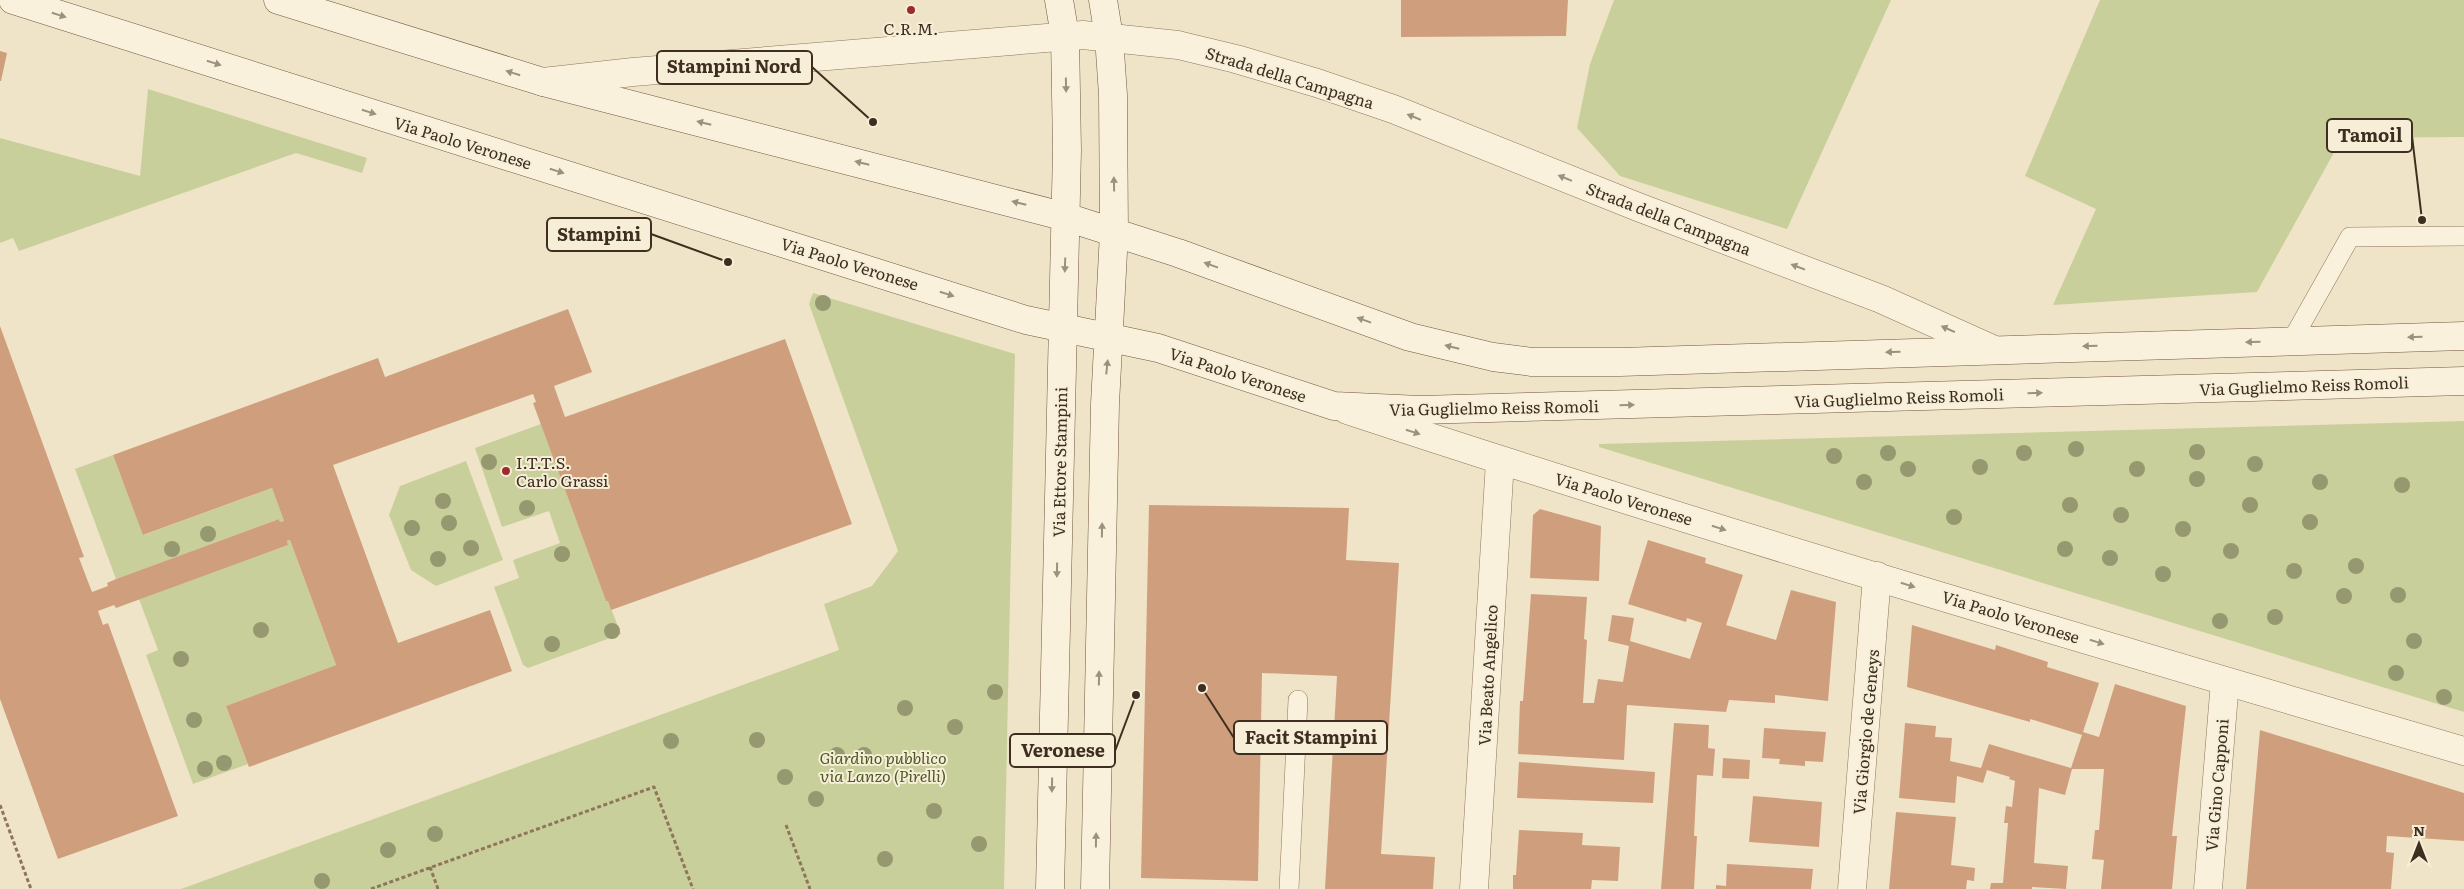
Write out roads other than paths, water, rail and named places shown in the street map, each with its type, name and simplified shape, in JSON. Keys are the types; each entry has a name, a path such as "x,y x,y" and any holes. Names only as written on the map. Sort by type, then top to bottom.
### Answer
{"main road":[{"name":"Via Paolo Veronese","path":"12,0 1026,320 1158,348 1500,460 1877,576 2464,751"},
{"name":"Via Ettore Stampini","path":"1050,889 1066,217 1065,36 1059,0"},
{"path":"1095,889 1105,404 1114,233 1113,95 1109,37 1103,0"},
{"path":"285,1 543,82 1066,217 1187,256 1410,337 1493,357 1532,362 1620,362 1992,349 2464,336"},
{"name":"Strada della Campagna","path":"543,82 633,72 1065,36 1109,37 1178,45 1317,82 1376,103 1638,207 1881,299 1992,349"},
{"name":"Via Guglielmo Reiss Romoli","path":"1334,406 1420,410 2464,381"},
{"name":"Via Beato Angelico","path":"1474,889 1500,460"},
{"name":"Via Giorgio de Geneys","path":"1852,889 1877,576"},
{"name":"Via Gino Capponi","path":"2208,889 2225,681"}],"lane":[{"path":"2292,340 2350,236 2464,236"},
{"path":"1289,889 1298,700"}],"place":[{"name":"C.R.M.","path":"911,10"},
{"name":"Stampini Nord","path":"873,122"},
{"name":"Tamoil","path":"2422,220"},
{"name":"Stampini","path":"728,262"},
{"name":"I.T.T.S. Carlo Grassi","path":"506,471"},
{"name":"Facit Stampini","path":"1202,688"},
{"name":"Veronese","path":"1136,695"}],"park label":[{"name":"Giardino pubblico via Lanzo (Pirelli)","path":"883,766"}]}
